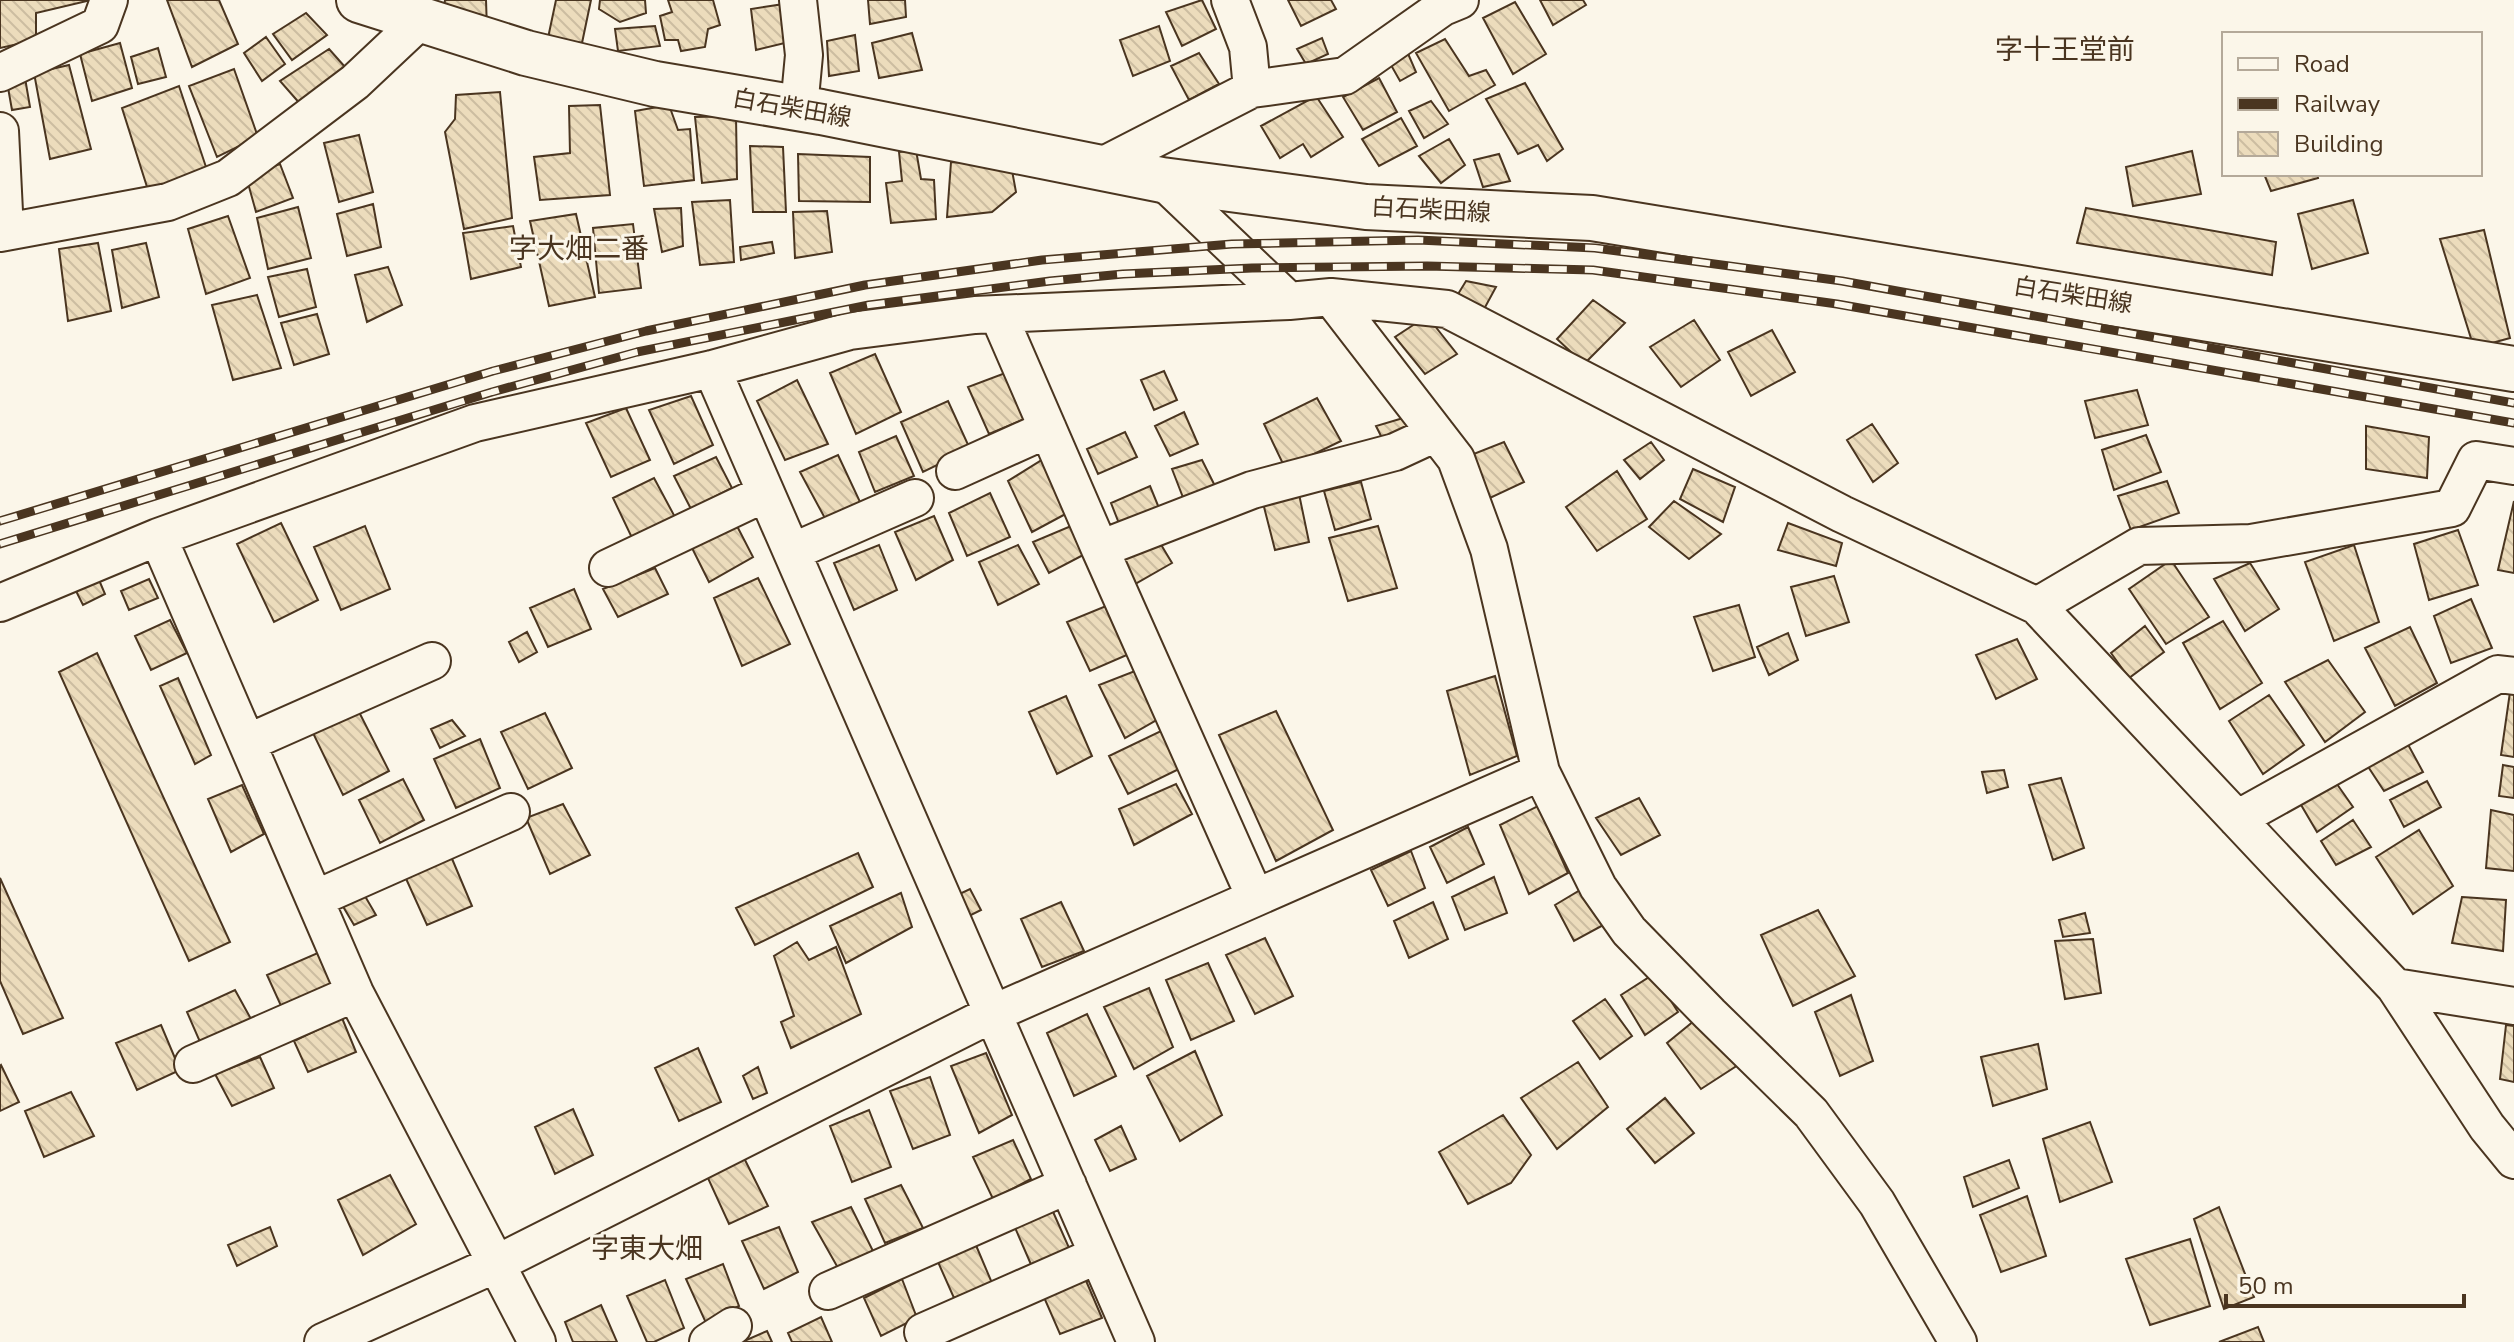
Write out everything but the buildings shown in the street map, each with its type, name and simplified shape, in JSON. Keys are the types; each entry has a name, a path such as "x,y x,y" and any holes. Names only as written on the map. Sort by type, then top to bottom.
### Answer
{"main road":[{"name":"白石柴田線","path":"359,0 526,53 655,84 799,108 1162,180 1366,207 1592,218 2514,369"}],"street":[{"path":"0,73 100,25 109,0"},
{"path":"798,0 804,55 799,108"},
{"path":"1230,0 1248,47 1252,89"},
{"path":"1100,167 1252,89 1345,76 1443,7 1460,0"},
{"path":"0,131 2,232 168,202 228,178 355,82 421,20"},
{"path":"1162,180 1289,301"},
{"path":"1331,297 1456,459 1489,549 1541,772 1598,887 1629,931 1811,1113 1877,1203 1958,1342"},
{"path":"0,603 158,537 475,423 712,369 850,331 998,314 1331,297 1447,309 1842,514 2037,606 2395,987 2487,1127 2514,1160"},
{"path":"998,314 1255,897"},
{"path":"712,369 1136,1342"},
{"path":"955,471 1048,429"},
{"path":"1100,549 1252,490 1395,452 1436,433"},
{"path":"2037,606 2139,546 2251,543 2452,508 2476,460 2514,466"},
{"path":"608,568 766,493"},
{"path":"792,552 915,498"},
{"path":"158,537 355,993 537,1342"},
{"path":"247,743 432,661"},
{"path":"2237,819 2498,674 2514,676"},
{"path":"323,1342 498,1263 994,1013 1541,772"},
{"path":"315,899 511,812"},
{"path":"2395,987 2514,1006"},
{"path":"193,1064 355,993"},
{"path":"828,1291 1068,1185"},
{"path":"923,1332 1098,1255"}],"railway":[{"path":"0,521 493,371 646,331 865,285 1042,260 1232,244 1418,240 1595,248 1842,281 2514,403"},
{"path":"0,544 492,392 637,352 869,305 1123,274 1252,268 1427,266 1593,270 1837,304 2514,423"}],"district":[{"name":"字十王堂前","path":"2065,50"},
{"name":"字大畑二番","path":"579,249"},
{"name":"字東大畑","path":"647,1249"}]}
